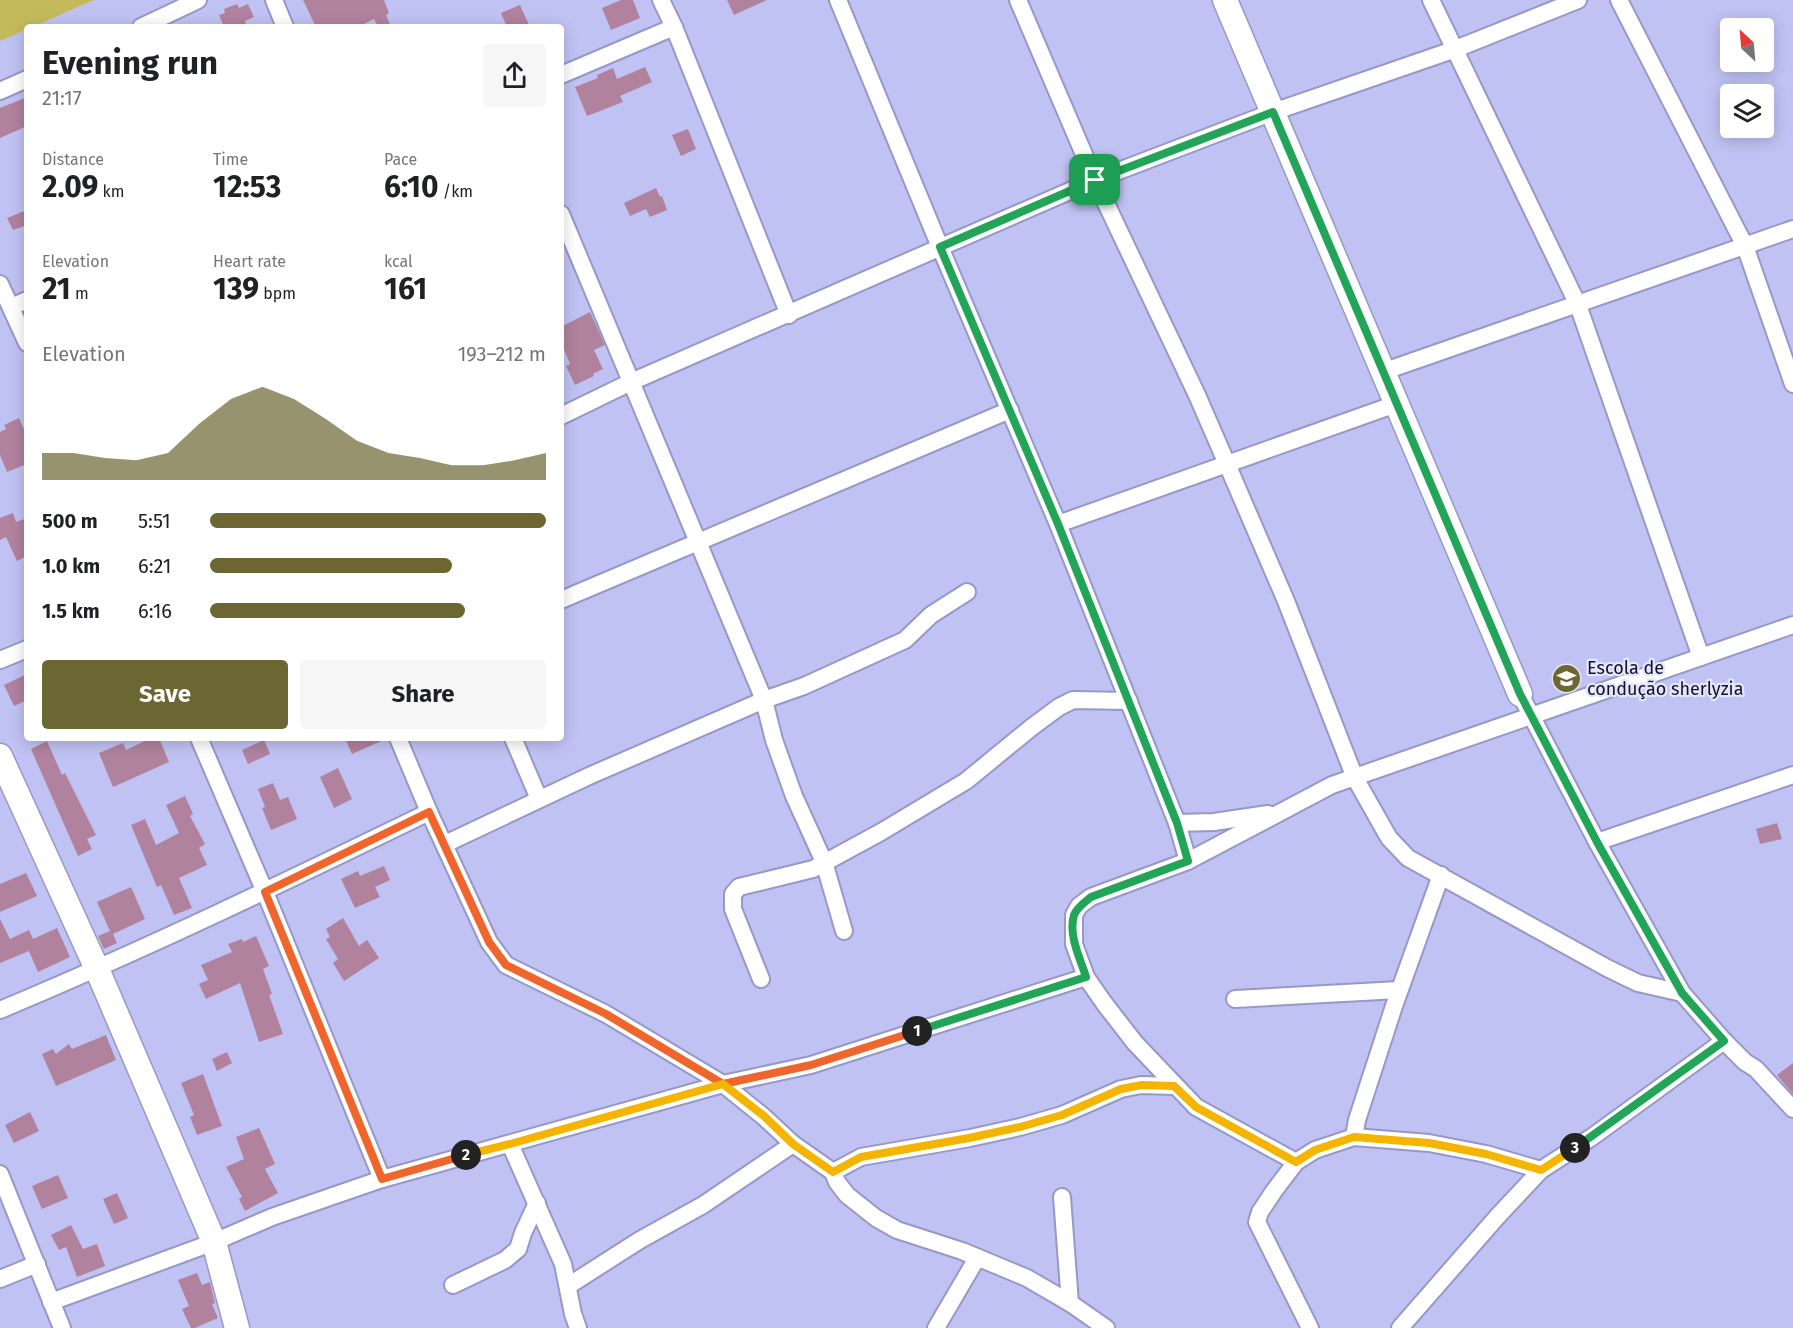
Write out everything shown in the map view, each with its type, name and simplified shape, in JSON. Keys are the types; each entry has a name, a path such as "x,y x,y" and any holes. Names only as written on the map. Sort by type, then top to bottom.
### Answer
{"street":[{"path":"147,24 198,0"},
{"path":"274,0 284,24"},
{"path":"661,0 674,27 789,315"},
{"path":"838,0 1058,524 1177,823 1188,861"},
{"path":"1018,0 1095,180 1197,395 1286,601 1355,777 1389,838 1408,858 1607,968 1638,983 1682,993"},
{"path":"1225,0 1526,705 1597,842 1682,993 1724,1041 1756,1070 1793,1109"},
{"path":"1431,0 1453,50 1578,305 1701,657"},
{"path":"564,416 631,382 1095,180 1273,112 1453,50 1578,0"},
{"path":"1619,0 1745,246 1793,384"},
{"path":"564,74 674,27"},
{"path":"0,91 24,80"},
{"path":"564,221 764,700 774,740 794,796 824,862 844,931"},
{"path":"1382,372 1793,229"},
{"path":"0,284 24,336"},
{"path":"11,307 24,301"},
{"path":"1058,524 1396,404"},
{"path":"564,599 1010,410"},
{"path":"445,844 539,799 764,700 804,686 905,640 930,615 967,592"},
{"path":"1296,1162 1196,1107 1135,1043 1086,977 1074,944 1074,915 1079,906 1091,897 1188,861 1332,785 1526,705 1701,657 1793,625"},
{"path":"0,660 24,650"},
{"path":"761,980 733,909 733,894 739,886 813,869 881,832 966,782 1032,727 1059,707 1073,700 1129,701"},
{"path":"200,741 265,892 382,1179"},
{"path":"399,741 489,942 506,965 606,1014 723,1084 764,1116 793,1144 833,1172 847,1196 876,1218 897,1230 977,1257 1027,1278 1070,1303 1106,1328"},
{"path":"514,741 539,799"},
{"path":"0,756 98,969 214,1242 237,1328"},
{"path":"1597,842 1793,775"},
{"path":"0,1010 98,969 265,892 429,812"},
{"path":"1177,823 1214,822 1278,812"},
{"path":"1354,1137 1357,1120 1400,990 1441,875"},
{"path":"51,1302 214,1242 272,1217 382,1179 723,1084 811,1065 1086,977"},
{"path":"1235,999 1400,990"},
{"path":"1400,1328 1541,1170 1592,1137 1724,1041"},
{"path":"833,1172 861,1157 969,1138 1062,1115 1121,1089 1142,1085 1174,1086"},
{"path":"1310,1328 1257,1222 1260,1212 1296,1162 1315,1150 1354,1137 1429,1143 1486,1154 1541,1170"},
{"path":"510,1144 563,1264 578,1328"},
{"path":"568,1286 640,1240 704,1205 793,1144"},
{"path":"0,1174 62,1328"},
{"path":"1062,1197 1070,1303"},
{"path":"453,1285 505,1260 518,1249 537,1203"},
{"path":"936,1328 977,1257"},
{"path":"0,1279 37,1264"}],"shaded area":[{"path":"0,0 94,0 39,24 24,24 24,30 0,41"}],"building":[{"path":"303,0 384,0 389,13 386,15 390,24 376,24 374,19 364,24 315,24"},
{"path":"621,0 633,0 640,18 611,30 602,8"},
{"path":"727,0 767,0 734,15"},
{"path":"237,4 239,8 248,4 254,17 245,21 246,24 223,24 219,15 225,13 224,9"},
{"path":"520,5 529,24 506,24 501,13"},
{"path":"645,67 652,82 620,96 623,102 587,116 575,87 598,78 597,75 613,68 617,79"},
{"path":"24,98 24,127 0,138 0,108"},
{"path":"688,129 696,149 681,156 672,135"},
{"path":"656,188 667,210 650,217 646,209 630,216 624,203"},
{"path":"24,211 24,226 13,230 7,218"},
{"path":"590,312 605,345 594,350 603,369 575,385 566,366 570,364 564,349 564,325"},
{"path":"19,418 24,429 24,465 7,472 0,455 0,432 6,429 4,425"},
{"path":"13,513 16,522 24,519 24,558 17,561 6,537 0,540 0,518"},
{"path":"24,675 24,701 14,706 4,685"},
{"path":"47,741 62,775 65,773 96,835 87,839 92,849 78,856 31,749"},
{"path":"145,741 160,741 169,762 113,787 99,753 123,743 126,750"},
{"path":"264,741 270,754 248,764 242,750"},
{"path":"346,741 381,741 352,754"},
{"path":"338,768 352,799 334,808 320,777"},
{"path":"273,783 280,800 288,797 297,819 271,830 262,808 265,807 258,789"},
{"path":"185,796 193,814 190,816 205,844 199,848 207,865 179,878 192,908 174,915 161,885 157,887 131,825 145,819 156,845 179,833 166,805"},
{"path":"1777,823 1782,839 1760,844 1756,829"},
{"path":"384,866 390,880 375,887 380,897 355,908 341,879 358,871 360,876"},
{"path":"26,873 37,896 0,912 0,884"},
{"path":"131,887 145,919 113,934 117,943 104,949 98,936 110,931 97,902"},
{"path":"343,918 359,946 367,940 379,958 344,981 333,963 338,959 326,939 330,937 326,929"},
{"path":"0,919 10,939 29,930 33,939 57,928 70,957 38,972 29,951 0,963"},
{"path":"256,936 269,966 263,969 272,994 269,995 283,1034 259,1042 240,983 206,999 199,984 208,980 201,965 232,952 228,944 242,939 243,942"},
{"path":"106,1035 116,1060 56,1086 42,1054 53,1049 56,1054 69,1044 72,1049"},
{"path":"227,1052 232,1063 217,1071 212,1059"},
{"path":"1793,1063 1793,1094 1777,1075"},
{"path":"203,1074 222,1126 197,1135 190,1117 194,1115 181,1083"},
{"path":"30,1112 39,1131 14,1143 5,1125"},
{"path":"259,1128 275,1164 265,1169 278,1193 245,1211 239,1199 242,1197 226,1167 244,1159 236,1137"},
{"path":"58,1175 68,1198 42,1209 32,1186"},
{"path":"117,1193 128,1218 114,1224 103,1199"},
{"path":"71,1225 83,1249 97,1244 105,1266 77,1277 66,1247 59,1250 51,1235"},
{"path":"197,1273 202,1285 210,1282 215,1303 212,1304 218,1318 191,1328 182,1309 189,1306 178,1280"}],"place":[{"name":"Escola de condução sherlyzia","path":"1566,678"}],"route":[{"path":"1095,180 940,247 1058,524 1177,823 1188,861 1091,897 1079,906 1074,915 1074,944 1086,977 811,1065 723,1084 606,1014 506,965 489,942 429,812 265,892 382,1179 723,1084 764,1116 793,1144 833,1172 861,1157 1020,1127 1062,1115 1121,1089 1142,1085 1174,1086 1196,1107 1296,1162 1315,1150 1354,1137 1429,1143 1486,1154 1541,1170 1592,1137 1724,1041 1682,993 1597,842 1520,694 1273,112 1095,180"}]}
